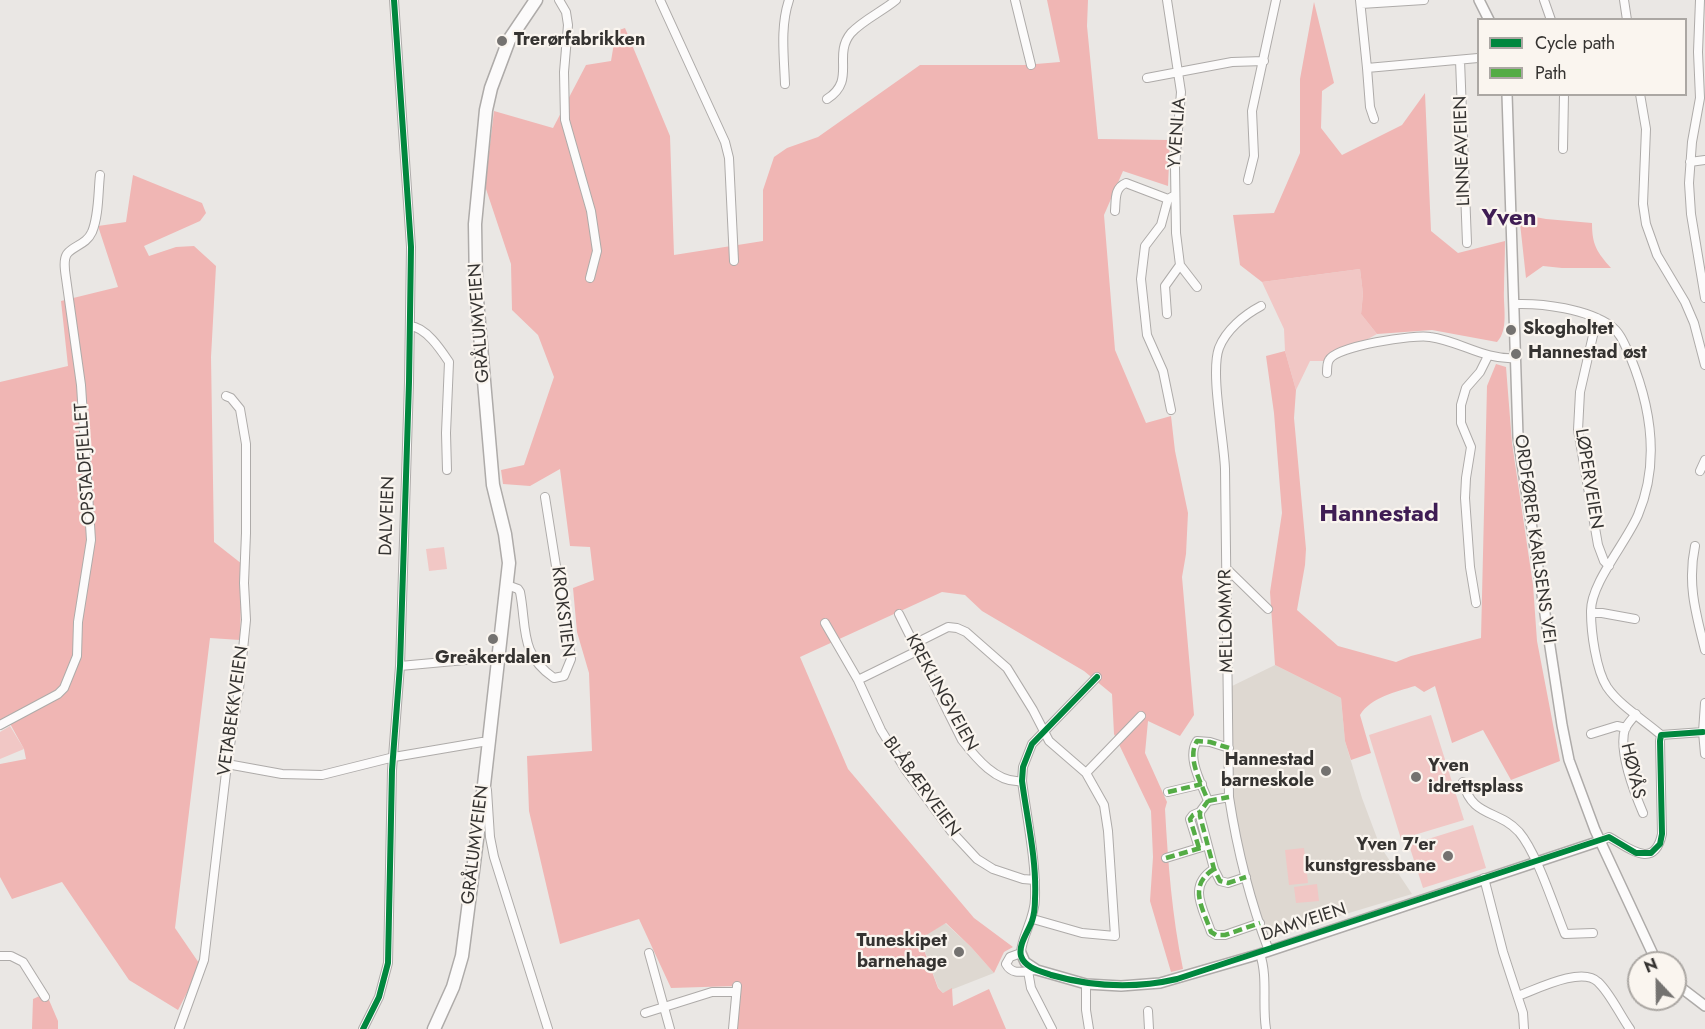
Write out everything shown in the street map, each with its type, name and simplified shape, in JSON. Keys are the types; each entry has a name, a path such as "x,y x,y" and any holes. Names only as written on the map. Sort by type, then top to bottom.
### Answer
{"main road":[{"name":"GRÅLUMVEIEN","path":"434,1029 460,966 507,585 508,549 493,485 475,272 475,224 486,110 491,88 509,40 536,0"}],"street":[{"name":"DALVEIEN","path":"363,1029 379,997 388,963 390,807 400,666 411,247 394,0"},
{"path":"560,0 566,12 568,25 564,72 565,120 591,211 597,251 590,278"},
{"path":"660,0 725,142 729,158 734,261"},
{"path":"785,84 783,33 789,0"},
{"path":"826,99 836,93 840,87 843,78 843,54 851,33 896,0"},
{"path":"1016,0 1031,65"},
{"name":"YVENLIA","path":"1167,0 1181,92 1171,197 1180,265"},
{"path":"1248,180 1254,156 1252,111 1276,0"},
{"path":"1374,119 1370,107 1361,2 1424,0"},
{"path":"1479,0 1488,18"},
{"path":"1544,0 1550,18"},
{"path":"1624,0 1627,18"},
{"path":"1700,0 1702,15 1698,52 1700,98 1690,162 1691,214 1705,298"},
{"path":"1367,68 1477,58"},
{"name":"LINNEAVEIEN","path":"1460,60 1467,243"},
{"name":"YVENLIA","path":"1148,78 1232,62 1264,61"},
{"name":"ORDFØRER KARLSENS VEI","path":"1507,96 1518,437 1562,726 1569,760 1600,841 1651,951"},
{"path":"1563,149 1564,96"},
{"path":"1640,96 1646,129 1643,204 1646,224 1658,255 1694,323 1705,365"},
{"path":"1690,162 1705,160"},
{"name":"OPSTADFJELLET","path":"0,725 58,694 64,688 77,656 78,622 91,540 81,385 65,261 67,255 86,241 92,232 96,220 100,175"},
{"path":"1115,211 1118,190 1126,183 1171,197"},
{"name":"YVENLIA","path":"1171,197 1161,225 1145,246 1141,279 1147,335 1163,370 1171,410"},
{"path":"1167,314 1165,286 1180,265 1197,287"},
{"path":"1515,304 1546,305 1597,318 1613,327 1619,334 1633,364 1650,422 1652,444 1645,496 1637,516 1593,593 1591,613 1602,677 1618,699 1661,735 1702,732"},
{"name":"MELLOMMYR","path":"1261,306 1239,321 1224,338 1218,350 1216,376 1225,445 1229,796 1235,834 1260,923 1265,952 1263,964 1266,1029"},
{"name":"LØPERVEIEN","path":"1597,318 1580,392 1578,430 1598,545 1604,561 1609,566"},
{"path":"410,326 426,334 449,362 447,470"},
{"path":"1327,373 1330,358 1345,350 1365,344 1418,336 1440,339 1488,356 1515,358"},
{"path":"1476,603 1470,567 1466,498 1466,478 1471,447 1461,423 1461,405 1466,388 1480,372 1488,356"},
{"name":"VETABEKKVEIEN","path":"179,1029 204,960 246,620 244,583 246,444 243,419 236,402 226,396"},
{"path":"1700,471 1705,460"},
{"name":"KROKSTIEN","path":"507,585 520,592 523,626 534,658 554,678 564,676 571,659 561,579 556,566 545,497"},
{"path":"1695,546 1692,560 1692,596 1705,650"},
{"path":"1227,569 1268,609"},
{"path":"1591,613 1635,619"},
{"name":"KREKLINGVEIEN","path":"898,614 962,740 986,767 1006,780 1022,781"},
{"name":"BLÅBÆRVEIEN","path":"825,623 858,680 881,730 904,769 951,831 977,859 993,869 1023,879 1035,880"},
{"path":"858,680 948,627 957,628 966,632 1007,668 1049,741 1086,773 1104,805 1108,831 1115,936 1082,933 1033,919"},
{"path":"400,666 498,657"},
{"path":"1052,1029 1030,988 1033,971 1024,962 1021,953 1021,947 1033,919 1035,900 1035,880 1022,781 1023,767 1032,744 1097,677"},
{"path":"1705,703 1702,732 1705,754"},
{"name":"HØYÅS","path":"1636,714 1624,735 1625,756 1643,813"},
{"path":"1086,773 1141,716"},
{"name":"HØYÅS","path":"1591,734 1617,726 1626,728"},
{"path":"1600,841 1609,837 1636,853 1645,854 1654,851 1660,844 1662,834 1661,735"},
{"path":"1208,801 1193,760 1194,744 1197,741 1210,742 1229,748"},
{"path":"227,764 282,774 322,775 393,757 482,742"},
{"path":"1463,782 1467,795 1474,805 1518,831 1536,861 1565,934 1593,933"},
{"path":"1168,792 1202,784"},
{"path":"484,785 488,795 490,837 494,857 548,1029"},
{"path":"1229,796 1208,801 1200,812 1190,819 1220,881 1224,883 1246,877"},
{"name":"DAMVEIEN","path":"1021,953 1010,957 1006,966 1016,972 1033,971 1086,984 1121,986 1160,983 1265,952 1600,841"},
{"path":"1166,858 1203,847"},
{"path":"1214,869 1201,879 1198,892 1211,932 1216,935 1225,934 1260,923"},
{"path":"1484,878 1503,952 1523,1013 1524,1029"},
{"path":"649,953 670,1029"},
{"path":"0,956 11,956 23,962 45,997"},
{"path":"1518,996 1578,975 1591,976 1598,982 1630,1029"},
{"path":"1086,984 1089,1029"},
{"path":"645,1013 712,992 736,989 733,1029"},
{"path":"1687,992 1705,1006"},
{"path":"1148,1011 1149,1029"}],"shaded area":[{"path":"1047,0 1088,0 1087,26 1098,139 1170,140 1168,186 1123,171 1104,215 1115,350 1146,423 1171,416 1175,451 1188,513 1186,554 1182,577 1194,715 1180,736 1148,721 1145,753 1167,802 1165,809 1171,889 1183,969 1171,972 1150,901 1153,857 1151,811 1114,734 1112,694 1084,671 982,611 965,595 942,592 800,657 848,769 974,918 1013,947 1004,952 994,973 946,923 920,939 938,988 943,993 952,988 953,1006 989,989 1006,1029 733,1029 736,986 671,988 639,919 560,944 529,811 527,756 592,751 589,673 577,632 573,588 594,580 590,547 570,546 560,469 530,486 503,484 501,470 524,465 554,377 538,335 512,310 511,264 485,186 494,111 553,128 586,65 611,61 616,31 625,28 670,136 674,255 763,241 763,190 774,157 787,148 818,137 920,65 1024,65 1060,62"},
{"path":"1314,2 1334,83 1322,91 1321,128 1342,155 1402,125 1425,93 1431,231 1458,253 1505,241 1505,318 1501,337 1497,342 1432,330 1377,334 1361,314 1363,294 1360,269 1262,282 1240,265 1233,215 1274,213 1300,153 1300,79"},
{"path":"133,175 202,203 206,213 200,221 144,246 149,256 176,247 194,246 216,266 211,357 214,542 242,564 240,640 210,638 175,928 201,966 178,1010 129,980 62,882 12,899 0,877 0,764 26,759 24,749 8,720 0,725 0,382 68,366 61,301 118,287 98,226 126,222"},
{"path":"1519,214 1592,223 1596,248 1611,268 1543,266 1526,278"},
{"path":"1360,269 1363,294 1361,314 1377,334 1328,361 1310,361 1296,390 1285,351 1284,329 1262,282"},
{"path":"1285,351 1296,390 1294,418 1306,549 1297,610 1338,646 1396,662 1481,638 1487,386 1496,364 1506,367 1512,443 1533,585 1537,641 1560,761 1511,780 1483,730 1452,743 1435,686 1424,692 1415,686 1377,699 1365,709 1360,715 1371,753 1351,760 1345,741 1341,698 1275,665 1270,592 1282,513 1274,413 1266,356"},
{"path":"444,547 447,569 429,571 426,549"},
{"path":"1275,665 1341,698 1345,741 1362,798 1380,846 1412,894 1276,935 1257,913 1229,797 1228,688"},
{"name":"Yven idrettsplass","path":"1431,715 1464,820 1401,839 1369,735"},
{"path":"10,726 24,749 0,759 0,732"},
{"name":"Yven 7'er kunstgressbane","path":"1473,825 1486,868 1423,888 1409,845"},
{"path":"1304,848 1308,883 1289,885 1285,850"},
{"path":"1317,884 1319,901 1296,903 1294,887"},
{"path":"945,923 994,973 943,993 938,987 920,938"},
{"path":"46,993 58,1021 58,1029 32,1029 33,999"}],"marked path":[{"path":"1229,748 1210,742 1197,741 1194,748 1196,771 1208,801 1200,812 1200,816 1214,869 1220,881 1228,883 1246,877"},
{"path":"1168,792 1202,784"},
{"path":"1208,801 1229,797"},
{"path":"1199,848 1190,819 1200,812"},
{"path":"1166,858 1204,847"},
{"path":"1214,869 1206,876 1199,890 1201,906 1211,932 1216,935 1225,935 1260,923"}],"cycle path":[{"path":"363,1029 379,997 388,963 392,770 400,666 409,382 411,247 394,0"},
{"path":"1097,677 1032,744 1023,767 1022,781 1033,855 1035,905 1020,952 1023,960 1038,970 1067,979 1098,984 1145,984 1177,979 1609,837 1636,853 1651,853 1660,844 1662,834 1661,735 1703,732"}],"place":[{"name":"Trerørfabrikken","path":"502,41"},
{"name":"Skogholtet","path":"1511,330"},
{"name":"Hannestad øst","path":"1516,354"},
{"name":"Greåkerdalen","path":"493,639"},
{"name":"Hannestad barneskole","path":"1326,771"},
{"name":"Yven idrettsplass","path":"1416,777"},
{"name":"Yven 7'er kunstgressbane","path":"1448,856"},
{"name":"Tuneskipet barnehage","path":"959,952"}],"district":[{"name":"Yven","path":"1509,219"},
{"name":"Hannestad","path":"1379,515"}]}
